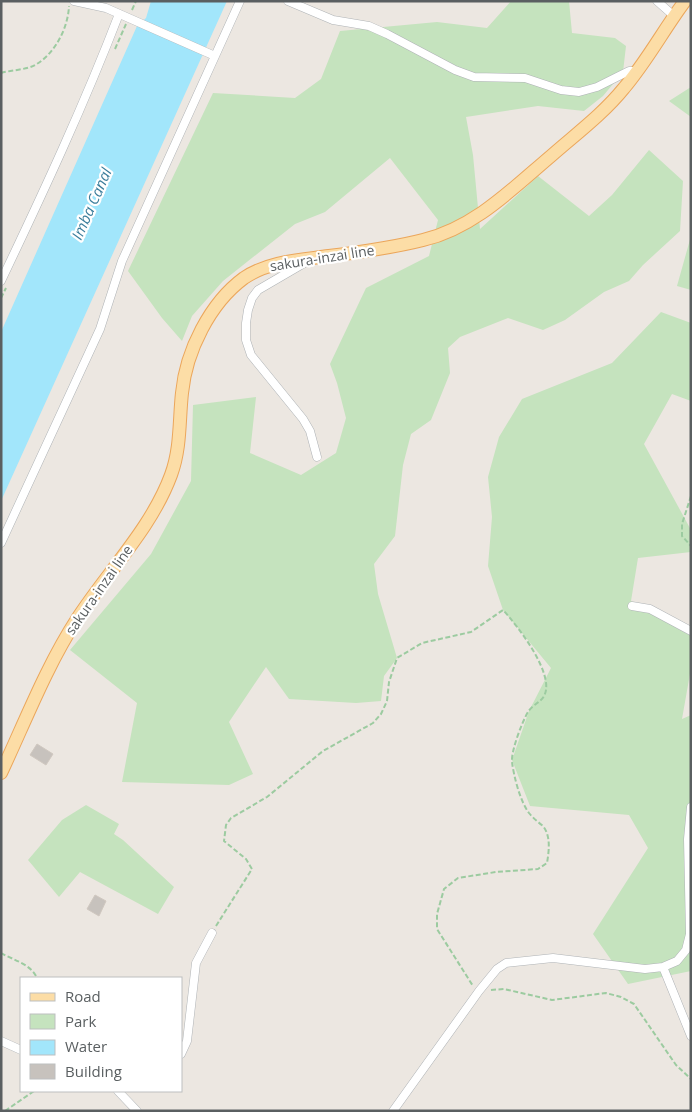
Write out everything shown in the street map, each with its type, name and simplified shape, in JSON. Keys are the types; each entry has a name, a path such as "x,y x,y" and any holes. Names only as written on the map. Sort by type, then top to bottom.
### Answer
{"main road":[{"name":"sakura-inzai line","path":"1,773 43,682 76,620 152,515 166,489 179,443 182,388 189,360 200,334 217,306 244,278 261,268 427,240 454,230 481,214 584,128 625,87 685,1"}],"street":[{"path":"74,1 106,8 215,56"},
{"path":"1,543 100,329 122,260 240,1"},
{"path":"288,1 332,20 369,26 455,70 474,76 525,78 561,90 579,92 597,87 630,71 636,71"},
{"path":"656,1 674,16"},
{"path":"1,281 72,129 97,72 119,14"},
{"path":"314,258 258,290 252,298 246,323 246,340 251,355 303,419 310,431 317,457"},
{"path":"632,606 650,609 691,631"},
{"path":"393,1111 479,991 497,969 506,963 553,958 645,969 663,967 677,961 686,950 690,934 688,839 691,806"},
{"path":"182,1052 187,1041 196,963 212,933"},
{"path":"663,967 691,1036"},
{"path":"1,1041 20,1050"},
{"path":"119,1092 137,1111"}],"path":[{"path":"1,73 34,66 49,54 62,34 68,15 69,1"},
{"path":"691,496 682,524 682,536 691,546"},
{"path":"212,933 252,870 246,859 224,841 226,825 231,818 267,797 323,751 373,723 381,714 386,701 389,682 397,658 422,643 471,632 503,610 520,628 525,639 536,654 546,680 547,689 544,697 529,711 518,737 512,760 516,783 528,812 545,828 550,845 547,863 538,869 496,872 458,878 444,889 437,914 437,929 471,985 479,991 504,989 552,1000 606,993 621,997 634,1004 676,1065 691,1079"},
{"path":"1,953 26,966 36,977"},
{"path":"5,1111 33,1092"}],"green space":[{"path":"511,1 569,1 572,33 615,38 626,46 623,72 603,96 584,111 538,106 466,117 473,155 480,229 538,176 589,216 612,195 649,150 683,181 680,231 643,265 629,281 604,292 565,320 543,330 508,318 460,337 448,348 450,373 431,420 411,434 403,465 395,536 374,564 378,594 397,658 384,676 381,701 356,703 289,699 266,667 229,722 253,774 229,785 122,782 137,703 70,650 151,554 191,481 193,405 256,397 250,453 301,475 336,453 346,418 330,364 366,288 429,256 438,220 390,158 325,212 295,224 223,281 192,316 182,341 162,318 128,271 213,93 295,98 321,79 340,31 437,22 487,28"},
{"path":"691,87 691,117 669,101"},
{"path":"691,236 691,290 677,286"},
{"path":"661,312 691,323 691,401 672,394 644,444 691,530 691,552 638,558 631,601 691,636 691,668 682,719 691,715 691,971 628,984 593,934 648,848 629,815 530,806 512,760 529,711 551,668 503,610 488,566 492,517 488,477 499,437 522,399 612,363"},
{"path":"86,805 119,824 114,834 174,887 158,914 80,872 59,897 28,860 62,820"}],"water":[{"name":"Imba Canal","path":"151,1 227,1 1,501 1,332 137,26 146,18"}],"building":[{"path":"37,744 53,754 46,765 30,755"},
{"path":"95,895 106,901 99,916 87,909"}]}
